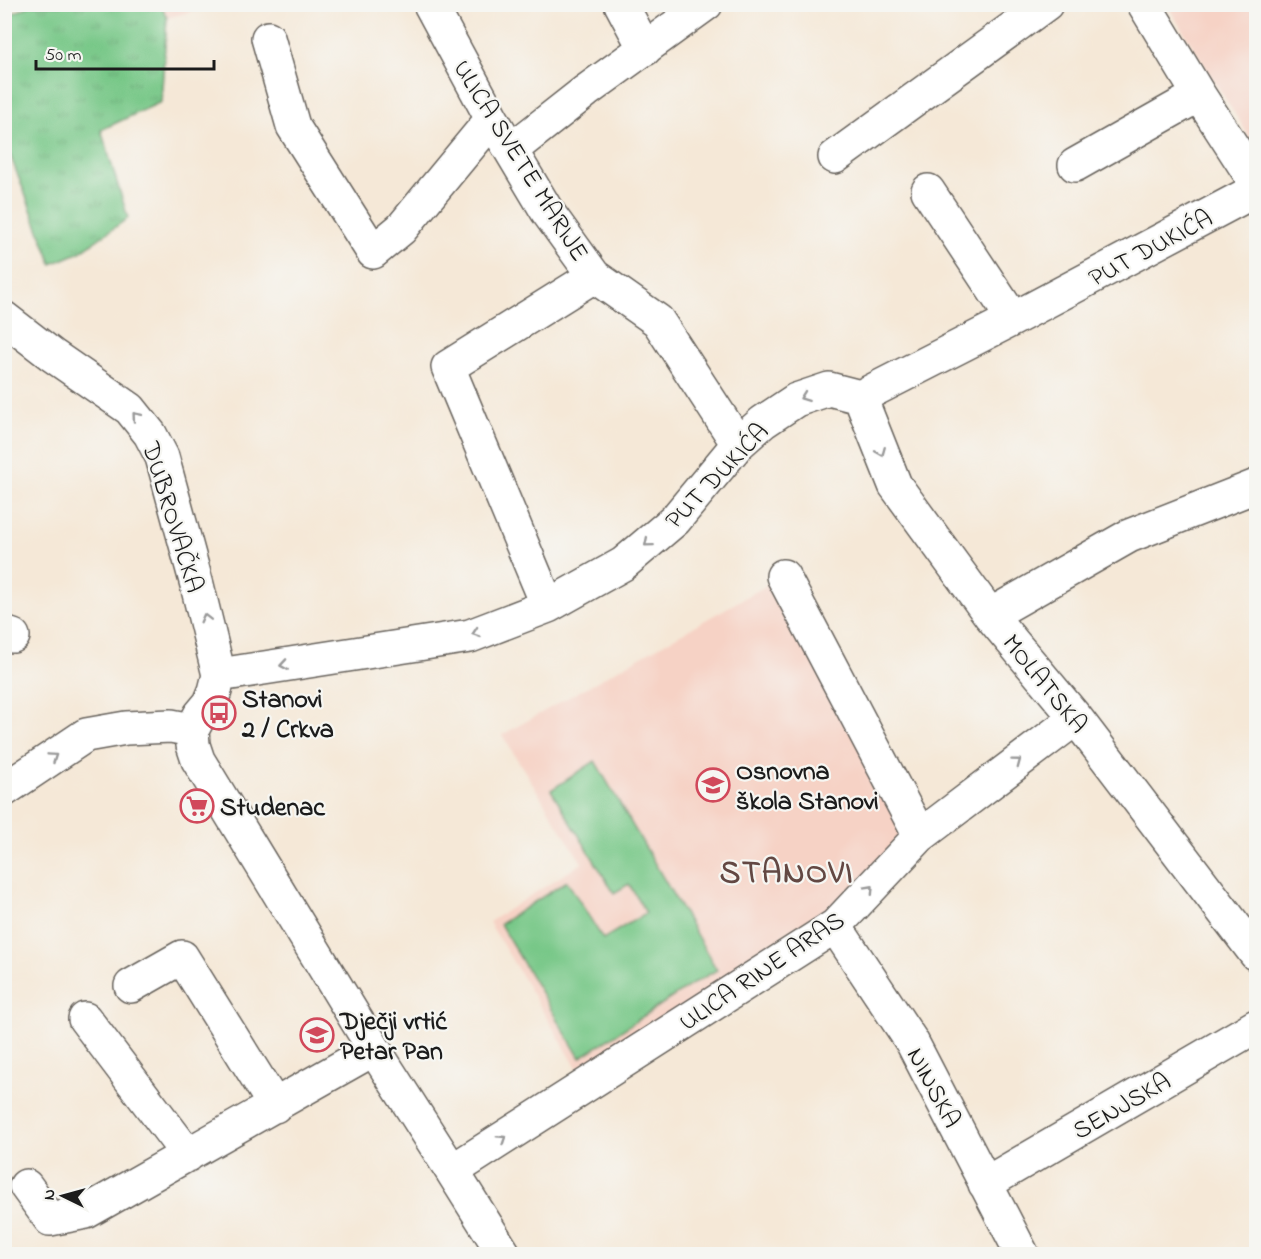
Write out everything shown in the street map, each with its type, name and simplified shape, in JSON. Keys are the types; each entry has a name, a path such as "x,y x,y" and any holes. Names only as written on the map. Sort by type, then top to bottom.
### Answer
{"street":[{"name":"ULICA SVETE MARIJE","path":"430,4 492,119 547,211 594,276 657,321 738,444"},
{"path":"621,4 645,49"},
{"path":"511,150 585,92 706,4"},
{"path":"835,157 1046,4"},
{"path":"1144,4 1199,95 1257,183"},
{"path":"268,38 293,126 374,252 401,229 492,119"},
{"path":"1075,165 1199,95"},
{"name":"PUT DUKIĆA","path":"219,675 470,636 548,606 623,564 675,520 738,444 763,422 796,400 828,389 860,397 1257,190"},
{"path":"928,191 1013,319"},
{"path":"548,606 448,367 594,276"},
{"name":"DUBROVAČKA","path":"4,318 52,355 130,409 150,434 162,457 219,675"},
{"name":"MOLATSKA","path":"860,397 895,485 990,615 1076,718 1257,954"},
{"path":"990,615 1129,536 1257,486"},
{"path":"783,576 920,836"},
{"path":"219,675 210,704 200,715 192,730 193,746 198,760 374,1049 504,1254"},
{"name":"ULICA RINE ARAS","path":"452,1171 836,926 920,836 1076,718"},
{"path":"4,790 86,735 126,728 171,726 192,730"},
{"name":"NINSKA","path":"836,926 912,1042 1022,1254"},
{"path":"131,986 182,957 275,1106"},
{"path":"85,1019 188,1155"},
{"name":"SENJSKA","path":"986,1184 1257,1026"},
{"path":"26,1186 50,1219 86,1212 374,1049"}],"shaded area":[{"path":"161,5 217,5 167,18"},
{"path":"1167,5 1256,5 1256,148"},
{"name":"Osnovna škola Stanovi","path":"783,576 920,836 835,926 577,1068 489,922 582,863 502,735"}],"green space":[{"path":"31,5 161,5 167,18 161,102 101,130 128,218 80,252 52,264 5,142 5,17"},
{"path":"595,761 717,970 580,1058 500,924 567,881 603,939 646,913 629,884 614,893 551,790"}],"place":[{"name":"Stanovi 2 / Crkva","path":"219,713"},
{"name":"Osnovna škola Stanovi","path":"713,785"},
{"name":"Studenac","path":"197,806"},
{"name":"Dječji vrtić Petar Pan","path":"317,1035"}],"district":[{"name":"STANOVI","path":"787,871"}]}
